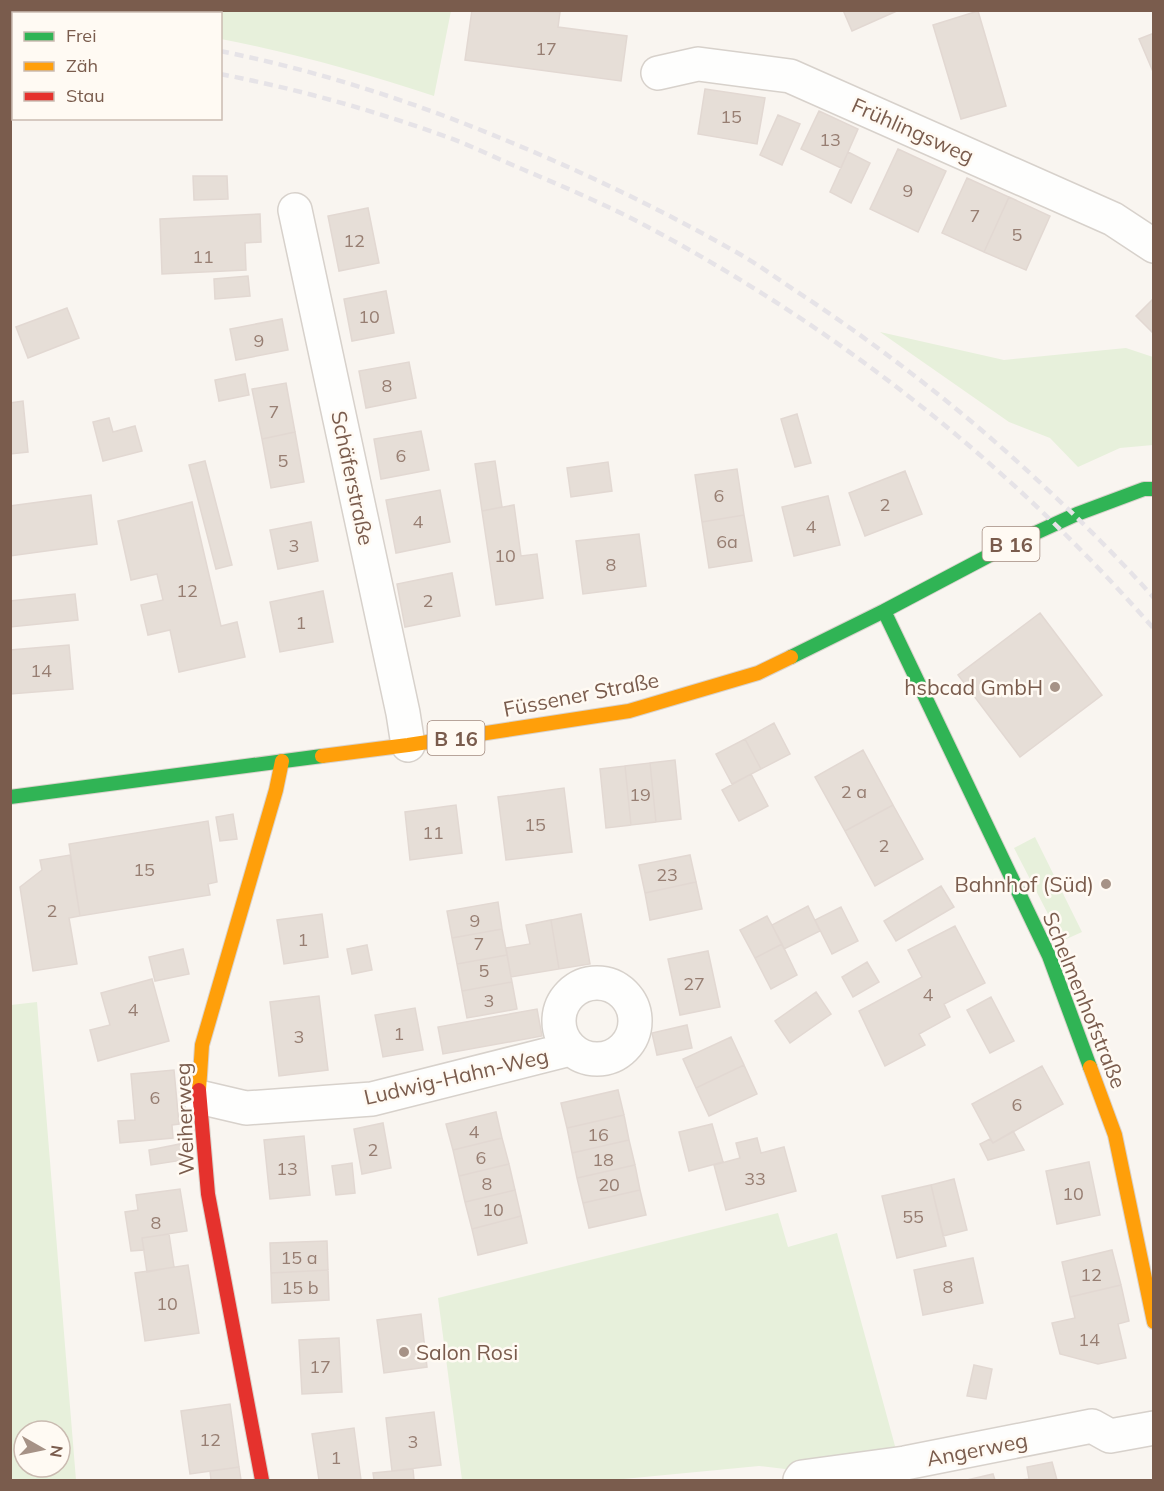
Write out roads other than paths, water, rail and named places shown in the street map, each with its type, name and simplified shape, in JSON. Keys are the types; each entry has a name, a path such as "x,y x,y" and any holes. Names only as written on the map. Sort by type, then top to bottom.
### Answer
{"street":[{"name":"Frühlingsweg","path":"658,73 698,64 790,76 1113,219 1154,246"},
{"name":"Schäferstraße","path":"295,210 408,745"},
{"name":"Füssener Straße","path":"10,797 408,745 629,711 758,674 1007,546 1067,518 1144,489 1154,489"},
{"name":"Schelmenhofstraße","path":"884,611 1049,956 1115,1135 1154,1322"},
{"name":"Weiherweg","path":"262,1480 208,1194 199,1097 202,1045 276,790 282,761"},
{"name":"Ludwig-Hahn-Weg","path":"199,1097 246,1108 372,1099 570,1049"},
{"name":"Angerweg","path":"800,1480 801,1477 905,1463 1092,1426 1110,1436 1154,1428"}],"railway":[{"path":"222,51 294,68 368,89 475,128 599,181 743,256 867,340 952,405 1064,505 1154,598"},
{"path":"222,74 336,102 450,138 617,211 719,267 789,310 855,356 981,456 1099,568 1154,629"}],"place":[{"name":"hsbcad GmbH","path":"1055,687"},
{"name":"Bahnhof (Süd)","path":"1106,884"},
{"name":"Salon Rosi","path":"404,1352"}]}
